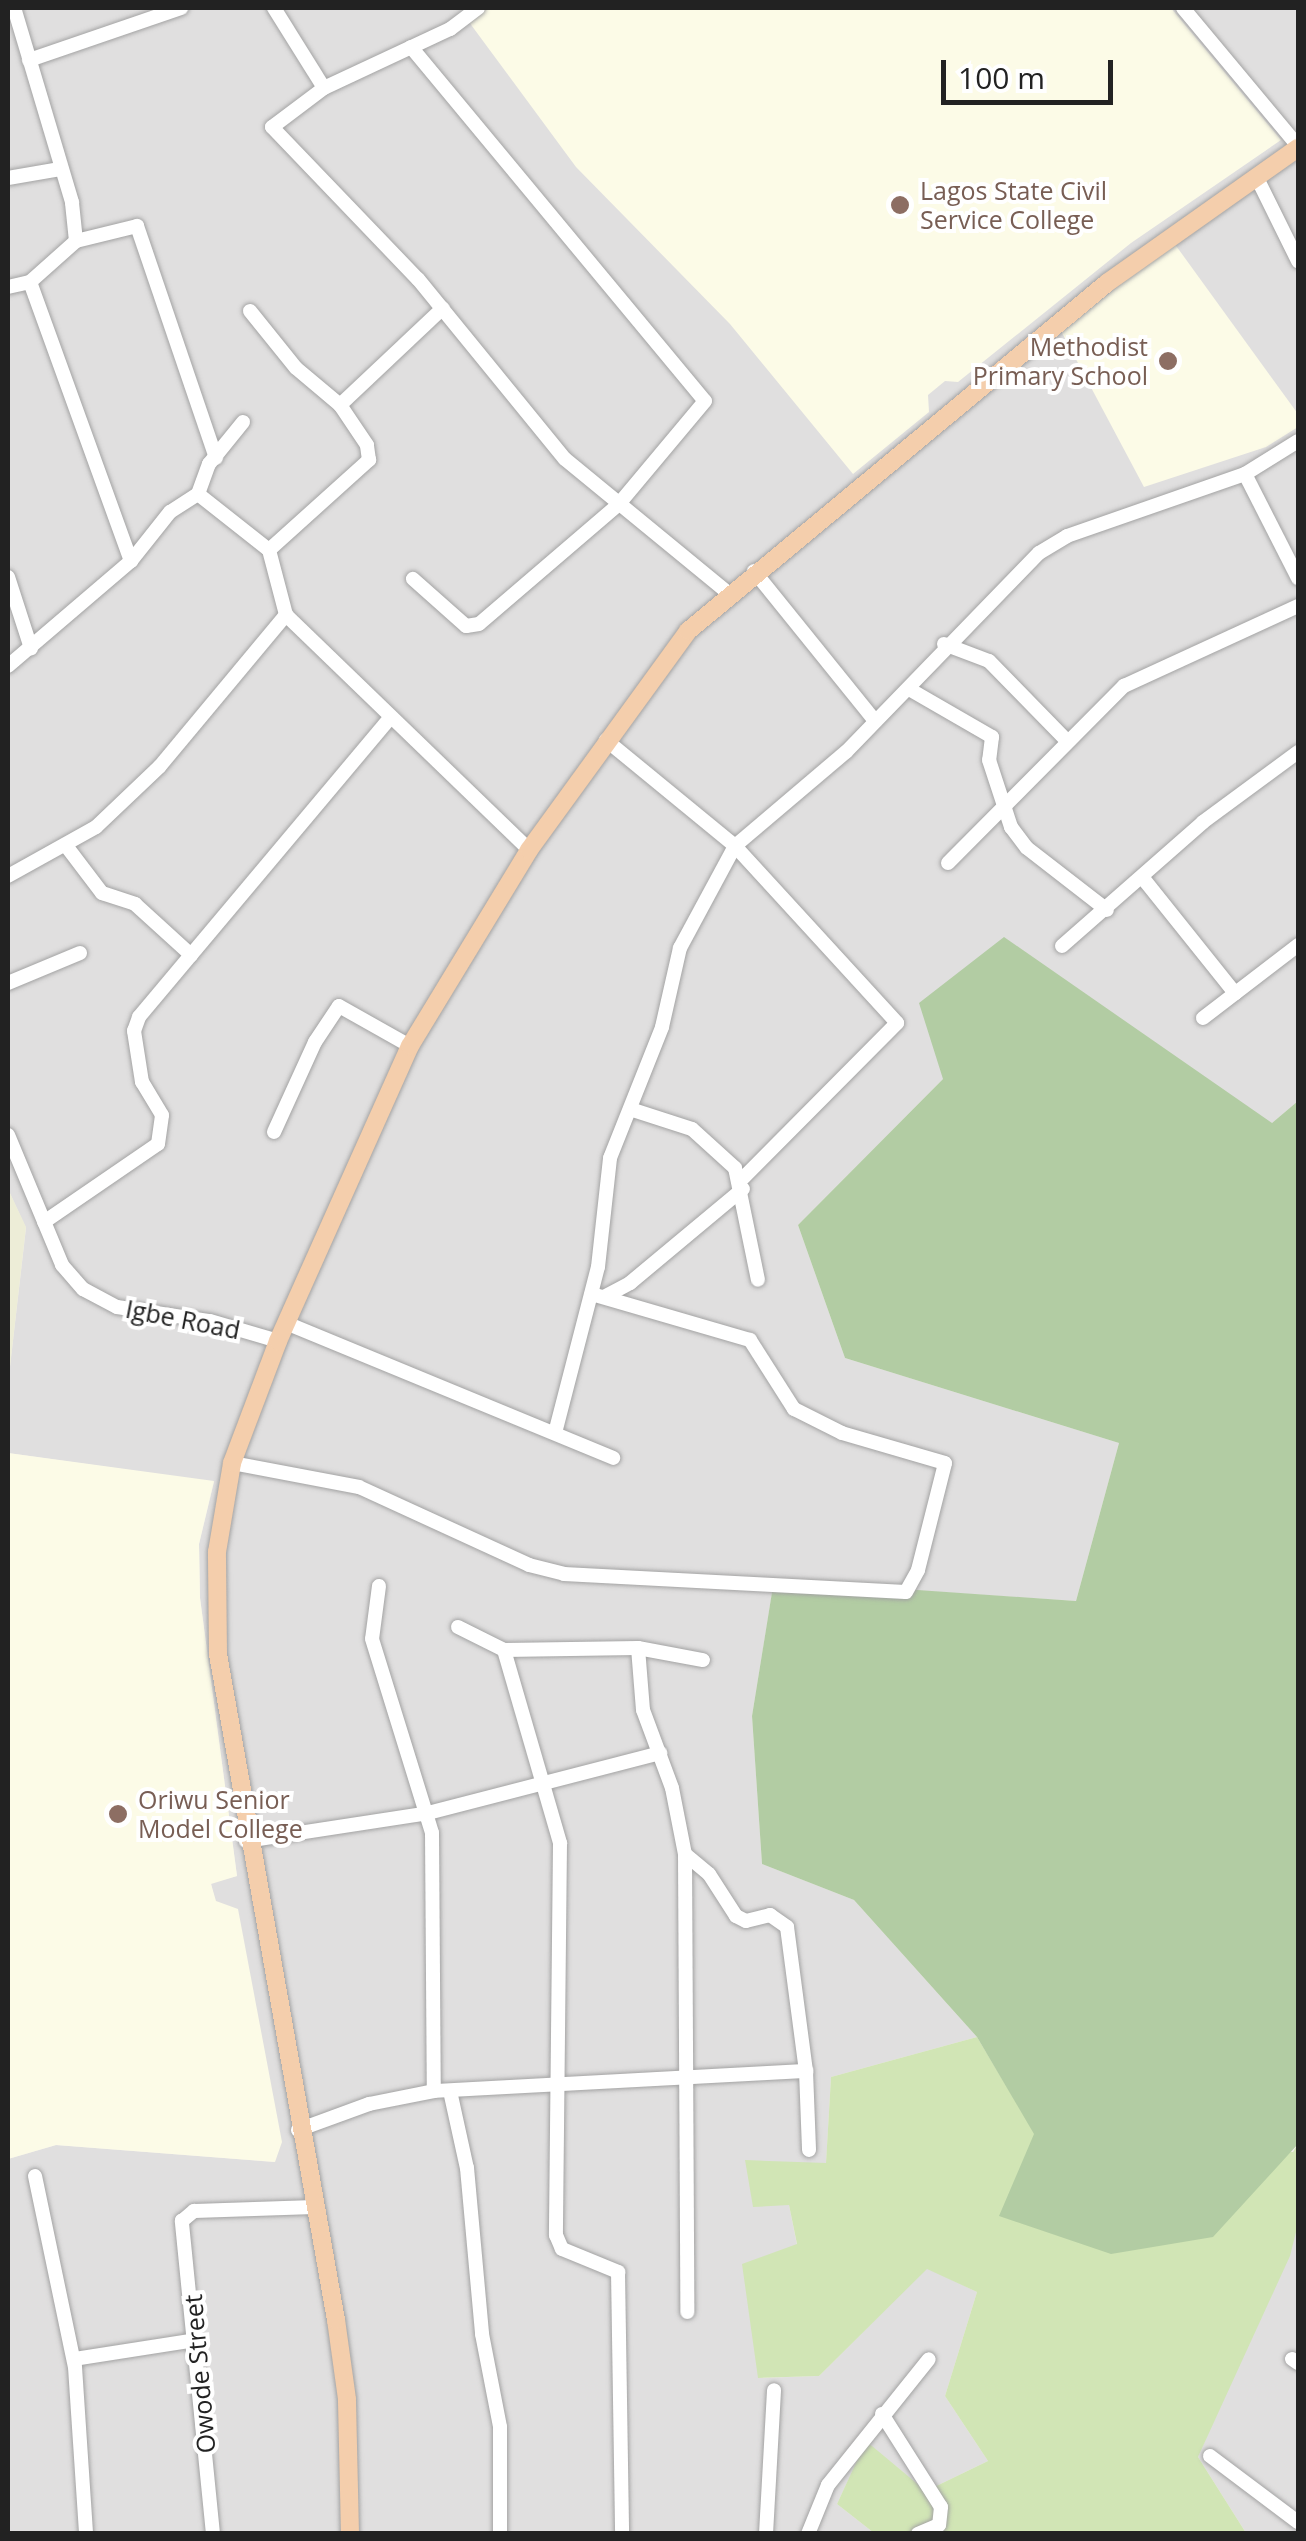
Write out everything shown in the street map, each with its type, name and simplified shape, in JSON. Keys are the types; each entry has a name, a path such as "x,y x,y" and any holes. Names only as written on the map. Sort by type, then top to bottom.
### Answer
{"main road":[{"path":"350,2534 347,2399 246,1840 216,1608 232,1463 278,1342 410,1046 529,850 688,632 754,571 1107,283 1298,147"}],"street":[{"path":"14,8 60,169 76,241"},
{"path":"28,60 181,8"},
{"path":"274,8 324,88"},
{"path":"478,8 411,47 324,88 276,122 276,134 443,308 509,397 619,504 728,593"},
{"path":"1188,10 1298,147"},
{"path":"411,47 705,401 619,504 472,627 413,579"},
{"path":"8,178 60,169"},
{"path":"1256,178 1298,261"},
{"path":"8,287 30,282 76,241 137,226 216,458"},
{"path":"30,282 131,561"},
{"path":"340,405 443,308"},
{"path":"250,311 296,368 340,405 367,444 368,460 268,550"},
{"path":"8,666 131,561 170,512 198,494 216,458 243,422"},
{"path":"555,1433 598,1295 610,1158 662,1027 680,948 734,846 910,688 944,644 1039,554 1067,536 1244,474 1298,441"},
{"path":"1244,474 1298,578"},
{"path":"198,494 268,550 286,615 389,719 529,850"},
{"path":"754,571 875,721"},
{"path":"8,576 31,648"},
{"path":"948,863 1068,741 1142,674 1298,606"},
{"path":"8,876 67,847 160,766 286,615"},
{"path":"944,644 989,661 1068,741"},
{"path":"910,688 992,738 989,760 1002,812 1027,848 1107,910"},
{"path":"44,1222 158,1144 162,1115 142,1082 134,1032 191,955 389,719"},
{"path":"598,1295 630,1283 742,1184 897,1023 734,846 606,740"},
{"path":"1062,946 1203,822 1298,752"},
{"path":"67,847 102,893 135,904 191,955"},
{"path":"1142,877 1236,993"},
{"path":"1203,1018 1298,945"},
{"path":"8,982 80,952"},
{"path":"274,1132 315,1042 339,1006 410,1046"},
{"path":"630,1109 710,1140 742,1184 738,1204 758,1280"},
{"name":"Igbe Road","path":"8,1135 62,1265 100,1300 210,1320 278,1342"},
{"path":"232,1463 359,1487 529,1565 564,1574 906,1592 918,1570 945,1464 842,1433 794,1410 750,1340 598,1295"},
{"path":"286,1323 613,1458"},
{"path":"378,1586 372,1638 378,1666 428,1813 437,1916 442,2091 468,2168 482,2334 500,2427 500,2534"},
{"path":"458,1627 504,1650 638,1648 703,1660"},
{"path":"638,1648 644,1710 660,1753 685,1854 681,2077 686,2312"},
{"path":"504,1650 546,1782 562,1866 558,2244 618,2272 622,2534"},
{"path":"246,1840 428,1813 660,1753"},
{"path":"685,1854 708,1874 736,1916 746,1922 770,1915 787,1927 806,2071 808,2150"},
{"path":"298,2130 369,2104 442,2091 806,2071"},
{"path":"35,2176 74,2360 86,2534"},
{"name":"Owode Street","path":"213,2534 185,2214 315,2207"},
{"path":"74,2360 195,2340"},
{"path":"808,2534 828,2485 929,2359"},
{"path":"766,2534 774,2390"},
{"path":"882,2414 936,2495 944,2529 918,2534"},
{"path":"1210,2456 1298,2522"}],"shaded area":[{"path":"8,8 1298,8 1298,1101 1272,1123 943,1079 798,1225 845,1358 1119,1443 1076,1601 774,1581 752,1716 762,1864 854,1900 977,2037 831,2077 826,2164 789,2205 797,2245 759,2378 819,2376 927,2268 977,2292 945,2396 988,2461 926,2491 866,2442 837,2504 874,2533 8,2533 8,2159 56,2145 274,2162 211,1883 237,1876 200,1598 199,1544 214,1482 8,1453 8,1384 26,1228 8,1189"},
{"name":"Lagos State Civil Service College","path":"487,8 1171,8 1281,140 1131,243 958,382 945,381 928,395 929,412 853,474 730,324 576,167 469,22"},
{"name":"Methodist Primary School","path":"1174,243 1298,414 1298,427 1266,447 1144,487 1061,331"},
{"path":"8,1189 26,1227 8,1384"},
{"name":"Oriwu Senior Model College","path":"8,1453 214,1481 199,1544 200,1598 237,1876 211,1884 216,1901 238,1909 282,2142 275,2162 56,2145 8,2159"},
{"path":"1298,2224 1298,2533 1246,2533 1198,2457"}],"green space":[{"path":"1004,937 1272,1123 1298,1101 1298,2144 1213,2237 1111,2254 999,2216 1034,2134 977,2037 854,1900 762,1864 752,1716 774,1580 1076,1601 1119,1443 845,1358 798,1225 943,1079 919,1003"},
{"path":"977,2037 1035,2134 1293,2152 1298,2144 1298,2224 1290,2256 1198,2457 1246,2533 874,2533 837,2504 866,2441 926,2491 988,2461 945,2396 977,2292 927,2269 819,2376 758,2378 742,2264 797,2244 789,2205 753,2207 745,2160 826,2163 831,2077"}],"place":[{"name":"Lagos State Civil Service College","path":"900,205"},
{"name":"Methodist Primary School","path":"1168,361"},
{"name":"Oriwu Senior Model College","path":"118,1814"}]}
